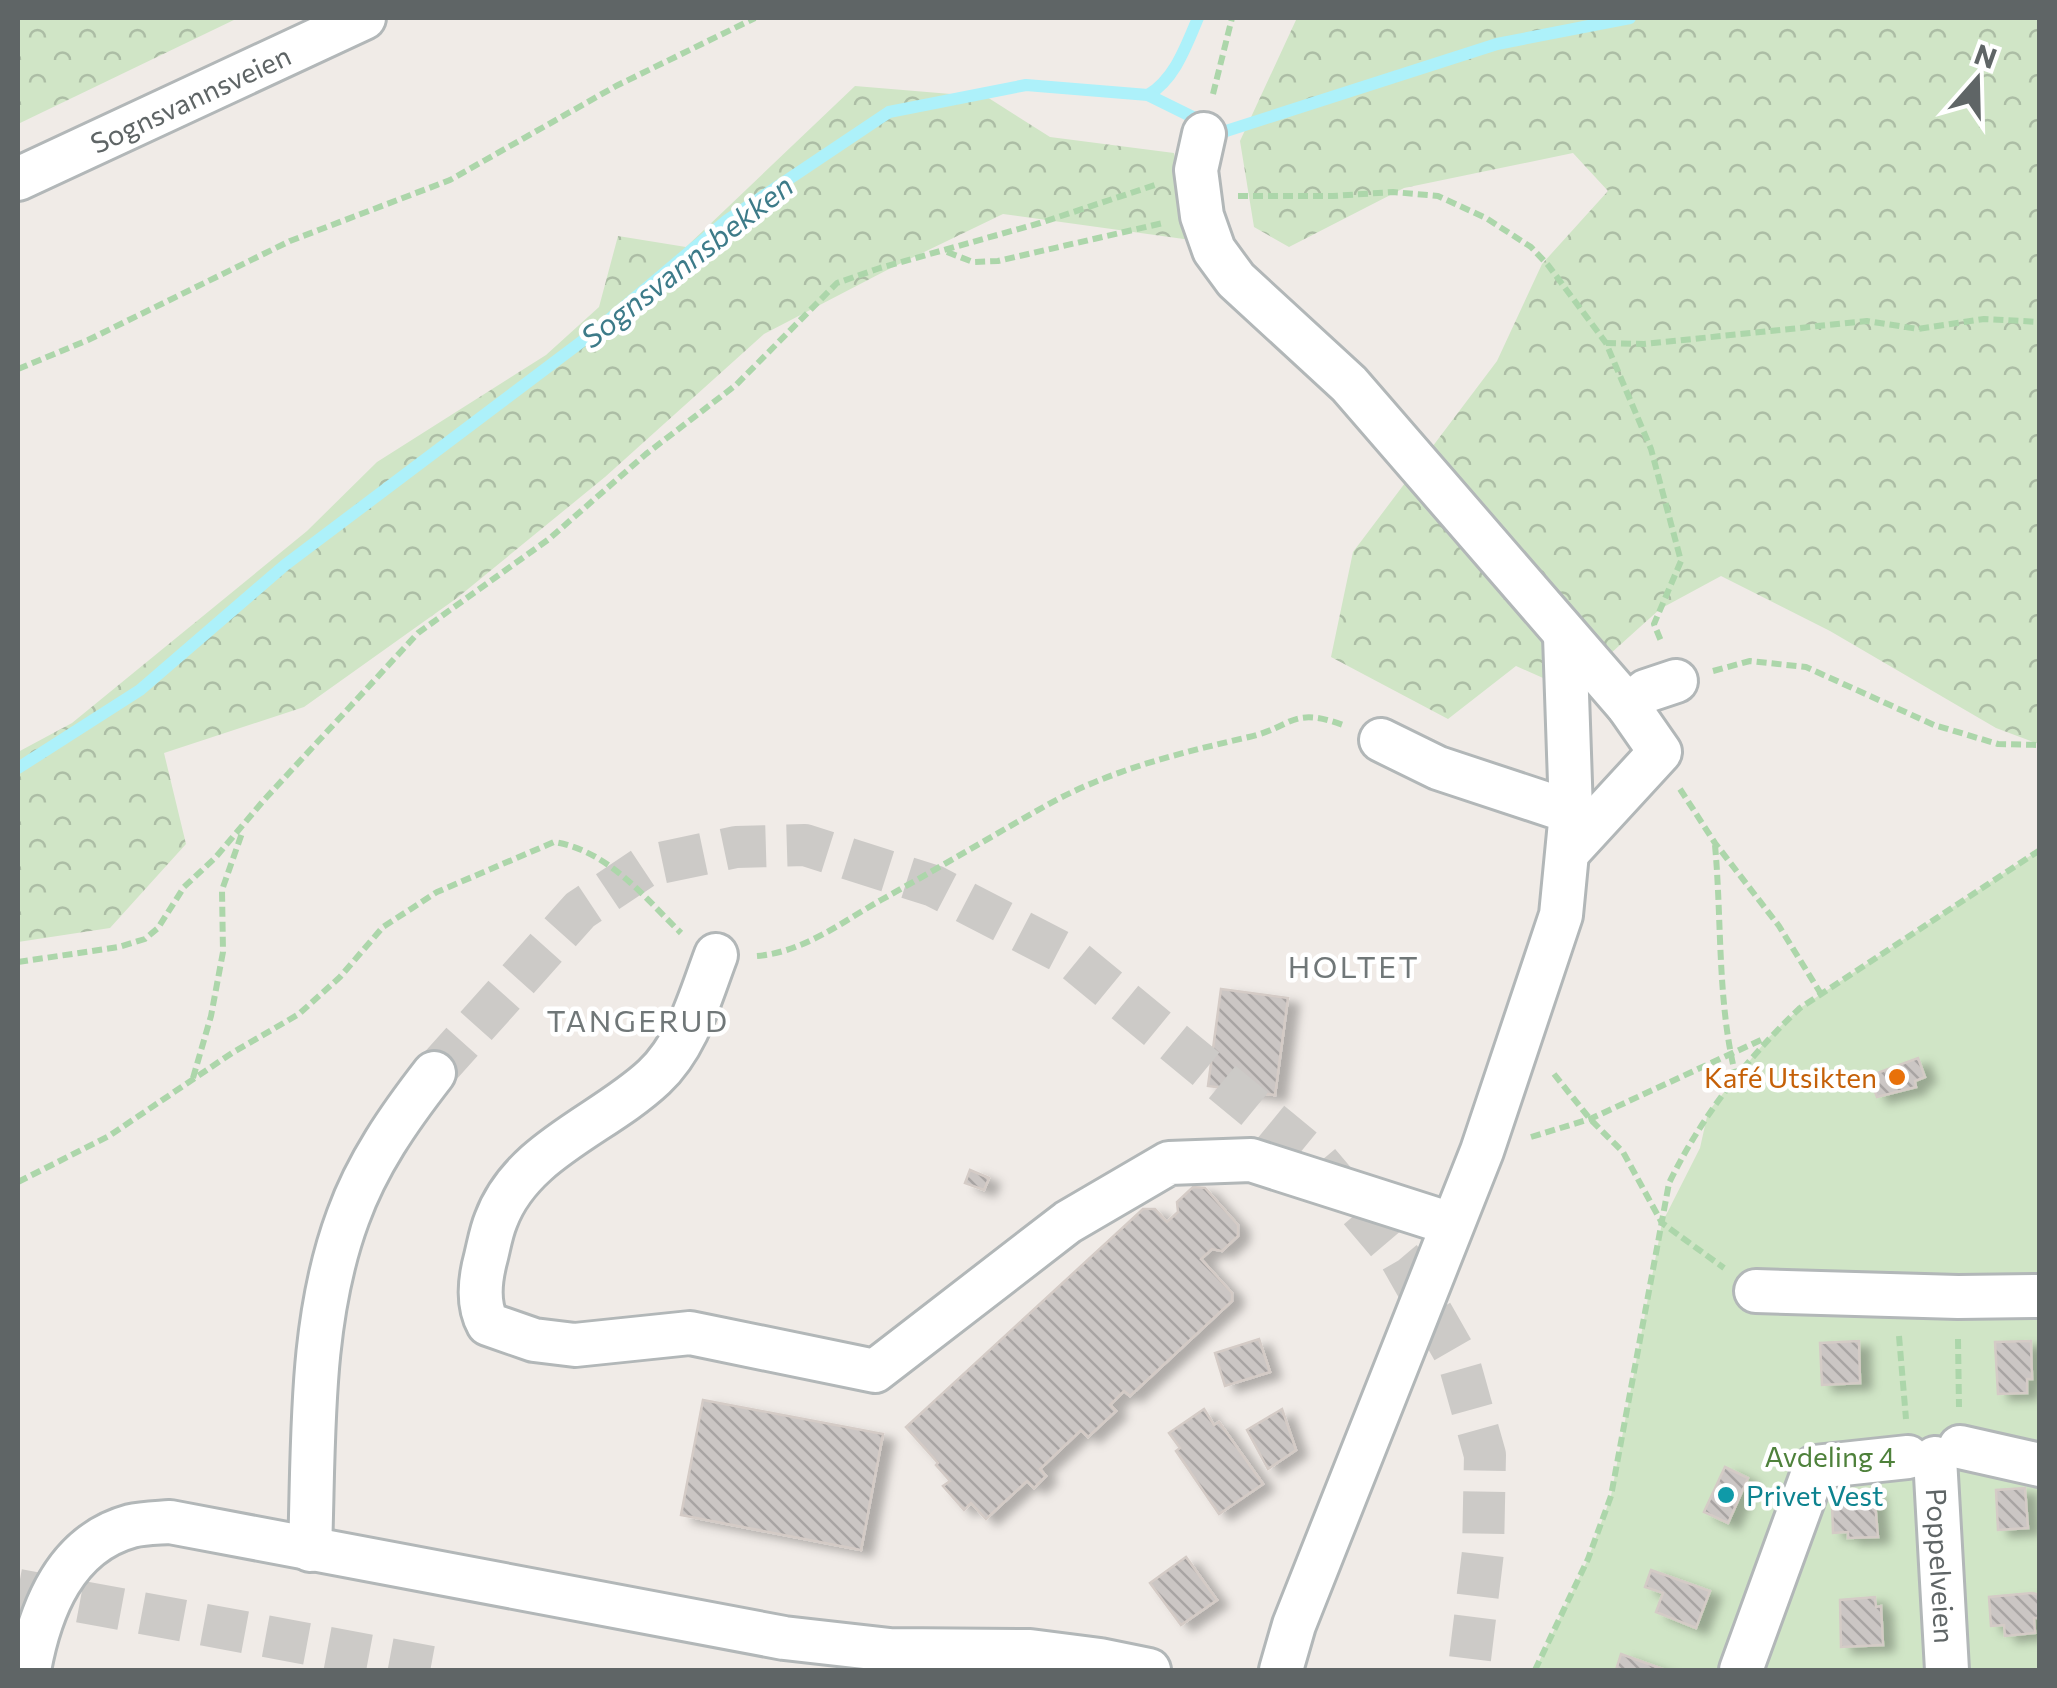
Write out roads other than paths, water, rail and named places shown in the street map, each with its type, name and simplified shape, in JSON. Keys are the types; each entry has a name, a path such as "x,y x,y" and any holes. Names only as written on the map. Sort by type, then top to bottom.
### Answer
{"street":[{"name":"Sognsvannsveien","path":"18,179 364,18"},
{"path":"1208,116 1196,170 1199,204 1214,250 1236,280 1349,384 1628,706 1660,752 1570,832"},
{"path":"1281,1670 1294,1625 1482,1151 1561,915 1570,832 1565,636"},
{"path":"1628,706 1646,691 1676,682"},
{"path":"1382,740 1570,832"},
{"path":"716,955 686,1035 655,1076 538,1161 513,1190 496,1218 483,1267 480,1308 488,1324 534,1340 574,1345 690,1332 875,1371 1068,1222 1168,1163 1251,1160 1451,1224"},
{"path":"310,1550 317,1380 330,1283 347,1218 373,1160 434,1074"},
{"path":"1756,1291 2040,1296"},
{"path":"1741,1670 1815,1467 1935,1454 2040,1464"},
{"name":"Poppelveien","path":"1935,1454 1948,1670"},
{"path":"29,1670 41,1617 60,1580 80,1556 109,1535 133,1526 170,1522 784,1638 890,1650 1030,1651 1148,1670"}],"waterway":[{"path":"1148,95 1173,71 1198,18"},
{"name":"Sognsvannsbekken","path":"18,768 140,690 285,565 593,333 726,221 889,112 1026,85 1148,95 1223,132 1497,44 1630,18"}],"tunnel":[{"path":"434,1073 580,910 646,866 736,847 805,845 934,886 1069,956 1317,1160 1401,1259 1458,1359 1485,1455 1483,1552 1470,1659 1465,1670"},
{"path":"18,1590 448,1670"}],"place":[{"name":"Kafé Utsikten","path":"1897,1077"},
{"name":"Privet Vest","path":"1726,1495"}],"district":[{"name":"HOLTET","path":"1354,965"},
{"name":"TANGERUD","path":"638,1019"}],"park label":[{"name":"Avdeling 4","path":"1830,1456"}]}
